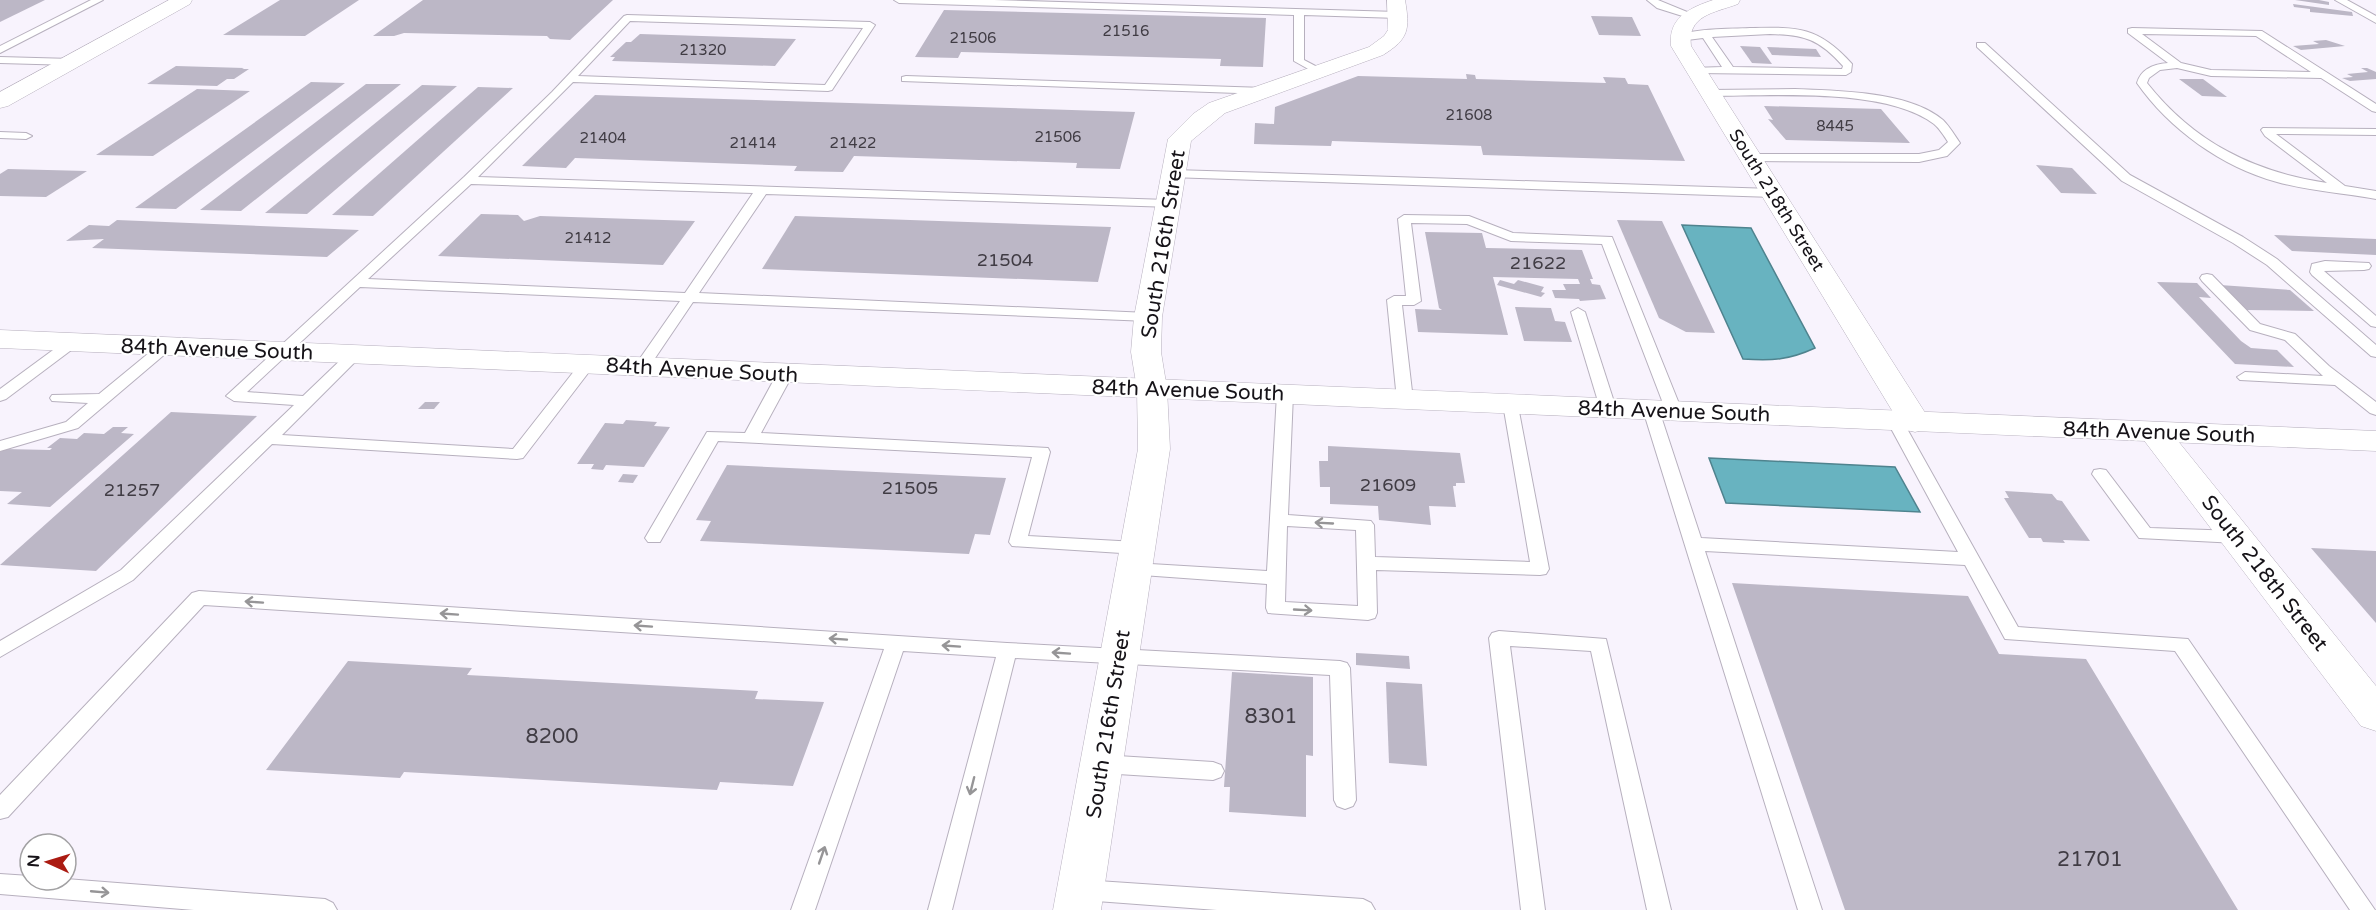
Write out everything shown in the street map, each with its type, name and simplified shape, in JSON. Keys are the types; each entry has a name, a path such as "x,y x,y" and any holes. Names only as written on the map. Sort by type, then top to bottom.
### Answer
{"street":[{"path":"0,101 183,0"},
{"path":"1698,25 1731,0"},
{"name":"South 216th Street","path":"1078,900 1154,449 1152,389 1146,352 1148,317 1180,139 1201,119 1217,108 1376,51 1398,35 1397,7"},
{"name":"South 218th Street","path":"1698,25 1681,24 1679,38 1681,46 1773,193 1905,421"},
{"name":"84th Avenue South","path":"0,339 2376,441"},
{"name":"South 218th Street","path":"2154,432 2376,715"}],"lane":[{"path":"0,50 98,0"},
{"path":"899,0 1299,12 1397,7"},
{"path":"1324,0 1324,12"},
{"path":"1652,0 1698,25 1730,32 1791,33 1816,37 1835,51 1848,66 1846,72 1696,70"},
{"path":"2340,0 2376,20"},
{"path":"1299,12 1299,61 1319,72"},
{"path":"308,401 234,396 468,180 627,18 870,25 828,88 568,79"},
{"path":"1698,25 1730,71"},
{"path":"2177,65 2132,31 2258,33 2322,75 2370,101 2376,110"},
{"path":"1981,45 2126,177 2238,240 2272,262 2376,353"},
{"path":"0,60 72,62"},
{"path":"2322,75 2211,74 2177,65 2157,67 2144,77 2142,83 2151,96 2186,128 2238,160 2278,178 2376,195"},
{"path":"906,79 1265,91"},
{"path":"1710,93 1832,94 1887,101 1922,112 1938,122 1954,143 1943,153 1919,158 1750,157"},
{"path":"2342,189 2269,134 2267,130 2376,132"},
{"path":"0,135 26,136"},
{"path":"1174,174 1773,193"},
{"path":"468,180 1168,204"},
{"path":"642,367 762,190"},
{"path":"1405,400 1394,300 1414,301 1404,219 1468,220 1511,237 1607,240 1662,411 1694,544 1810,910"},
{"path":"2364,266 2325,265 2317,267 2317,272 2376,323"},
{"path":"2206,278 2255,327 2290,338 2376,410"},
{"path":"358,283 690,295 1148,317"},
{"path":"2355,305 2376,305"},
{"path":"1578,312 1608,408"},
{"path":"0,396 73,342"},
{"path":"0,446 72,425 166,346"},
{"path":"0,650 127,575 355,354"},
{"path":"268,439 517,454 587,364"},
{"path":"750,438 785,374"},
{"path":"2245,377 2340,381"},
{"path":"1279,520 1365,525 1368,614 1275,608 1276,578 1285,394"},
{"path":"58,398 103,399"},
{"path":"1367,563 1540,569 1511,404"},
{"path":"1905,421 1971,559 2012,634 2181,644 2363,910"},
{"path":"654,538 713,436 1042,452 1018,542 1276,578"},
{"path":"2100,474 2145,534 2237,537"},
{"path":"1694,544 1971,559"},
{"path":"0,810 199,598 1119,657 1340,668 1345,800"},
{"path":"1533,910 1499,638 1599,644 1659,910"},
{"path":"803,910 896,643"},
{"path":"940,910 1007,650"},
{"path":"1101,764 1214,771"},
{"path":"0,884 325,910"},
{"path":"1078,900 1363,910"}],"water":[{"path":"1682,225 1751,228 1815,348 1780,359 1743,359"},
{"path":"1709,458 1895,467 1920,512 1726,503"}],"building":[{"path":"0,0 45,0 0,22"},
{"path":"280,0 359,0 305,36 223,35"},
{"path":"423,0 613,0 570,40 550,39 547,36 404,33 394,36 373,36"},
{"path":"2295,0 2319,0 2329,2 2329,5"},
{"path":"2293,4 2352,12 2353,16 2310,12 2310,9 2294,7"},
{"path":"944,10 1266,18 1263,67 1220,66 1221,59 961,52 958,58 915,57"},
{"path":"1591,16 1632,17 1641,36 1599,35"},
{"path":"640,34 796,39 775,66 612,61 615,57 610,57 626,42 631,42"},
{"path":"2326,40 2345,46 2301,50 2293,46 2319,44 2313,41"},
{"path":"1740,46 1760,47 1772,64 1752,63"},
{"path":"1767,47 1816,49 1821,57 1772,55"},
{"path":"176,66 249,69 217,86 147,84"},
{"path":"2361,68 2376,72 2376,79 2350,81 2342,78 2353,77 2347,74 2368,72"},
{"path":"1466,74 1475,75 1476,79 1606,83 1603,77 1625,78 1628,84 1648,85 1685,161 1483,155 1481,146 1332,141 1331,146 1254,144 1255,123 1274,124 1275,107 1358,76 1467,79"},
{"path":"2179,79 2203,79 2227,97 2202,96"},
{"path":"311,82 345,83 176,209 135,208"},
{"path":"366,84 401,84 241,211 200,210"},
{"path":"422,85 457,86 307,214 265,213"},
{"path":"478,87 513,88 373,216 332,215"},
{"path":"197,89 250,91 153,156 96,155"},
{"path":"595,95 1135,112 1120,169 1076,168 1077,163 854,156 843,172 794,171 797,166 575,158 566,168 522,166"},
{"path":"1764,106 1881,109 1910,143 1786,140 1768,119 1773,120"},
{"path":"2036,165 2072,168 2097,194 2061,193"},
{"path":"8,169 87,171 46,197 0,196 0,174"},
{"path":"481,214 518,215 524,221 540,216 695,221 663,265 438,256"},
{"path":"795,216 1111,227 1098,282 762,269"},
{"path":"117,220 359,230 327,257 92,248 104,239 66,241 89,225 109,226"},
{"path":"1617,220 1662,221 1715,333 1686,332 1659,318"},
{"path":"1425,232 1482,233 1486,248 1582,250 1593,279 1590,279 1592,284 1600,285 1606,299 1580,301 1579,299 1555,298 1552,290 1566,290 1563,284 1580,284 1578,279 1493,277 1508,335 1418,332 1415,309 1442,310 1439,308"},
{"path":"2274,235 2376,239 2376,255 2292,251"},
{"path":"1500,280 1514,284 1518,280 1544,287 1541,292 1545,293 1541,297 1497,285"},
{"path":"2157,282 2197,283 2211,298 2199,297 2241,341 2251,348 2277,350 2294,367 2235,364"},
{"path":"2220,285 2290,290 2314,311 2245,310"},
{"path":"1515,307 1551,308 1555,321 1565,322 1572,342 1524,341"},
{"path":"425,402 440,402 434,409 418,409"},
{"path":"171,412 257,416 96,571 0,565"},
{"path":"626,420 657,422 654,426 670,427 644,467 606,465 603,470 591,469 594,464 577,464 605,423 623,424"},
{"path":"113,427 128,427 121,433 134,434 50,507 7,504 22,492 0,491 0,452 5,449 50,450 52,448 47,448 60,438 77,439 84,433 104,434"},
{"path":"1328,446 1460,453 1465,483 1456,483 1456,486 1453,486 1456,507 1429,506 1431,525 1379,520 1378,506 1330,504 1330,487 1320,487 1319,461 1328,461"},
{"path":"727,465 1006,478 990,535 975,534 969,554 700,541 711,521 696,520"},
{"path":"623,474 638,475 633,483 618,482"},
{"path":"2005,491 2052,494 2057,500 2062,501 2090,541 2043,542 2041,538 2029,538 2004,498 2009,498"},
{"path":"2311,548 2376,551 2376,623"},
{"path":"1732,583 1968,596 1999,654 2086,659 2238,910 1845,910"},
{"path":"1356,653 1409,656 1410,669 1356,665"},
{"path":"348,661 472,668 467,675 758,691 755,699 824,702 793,786 720,782 717,790 404,772 400,778 266,770"},
{"path":"1232,672 1313,677 1313,756 1306,755 1306,817 1229,812 1230,787 1224,787"},
{"path":"1386,682 1422,684 1427,766 1389,763"}]}
